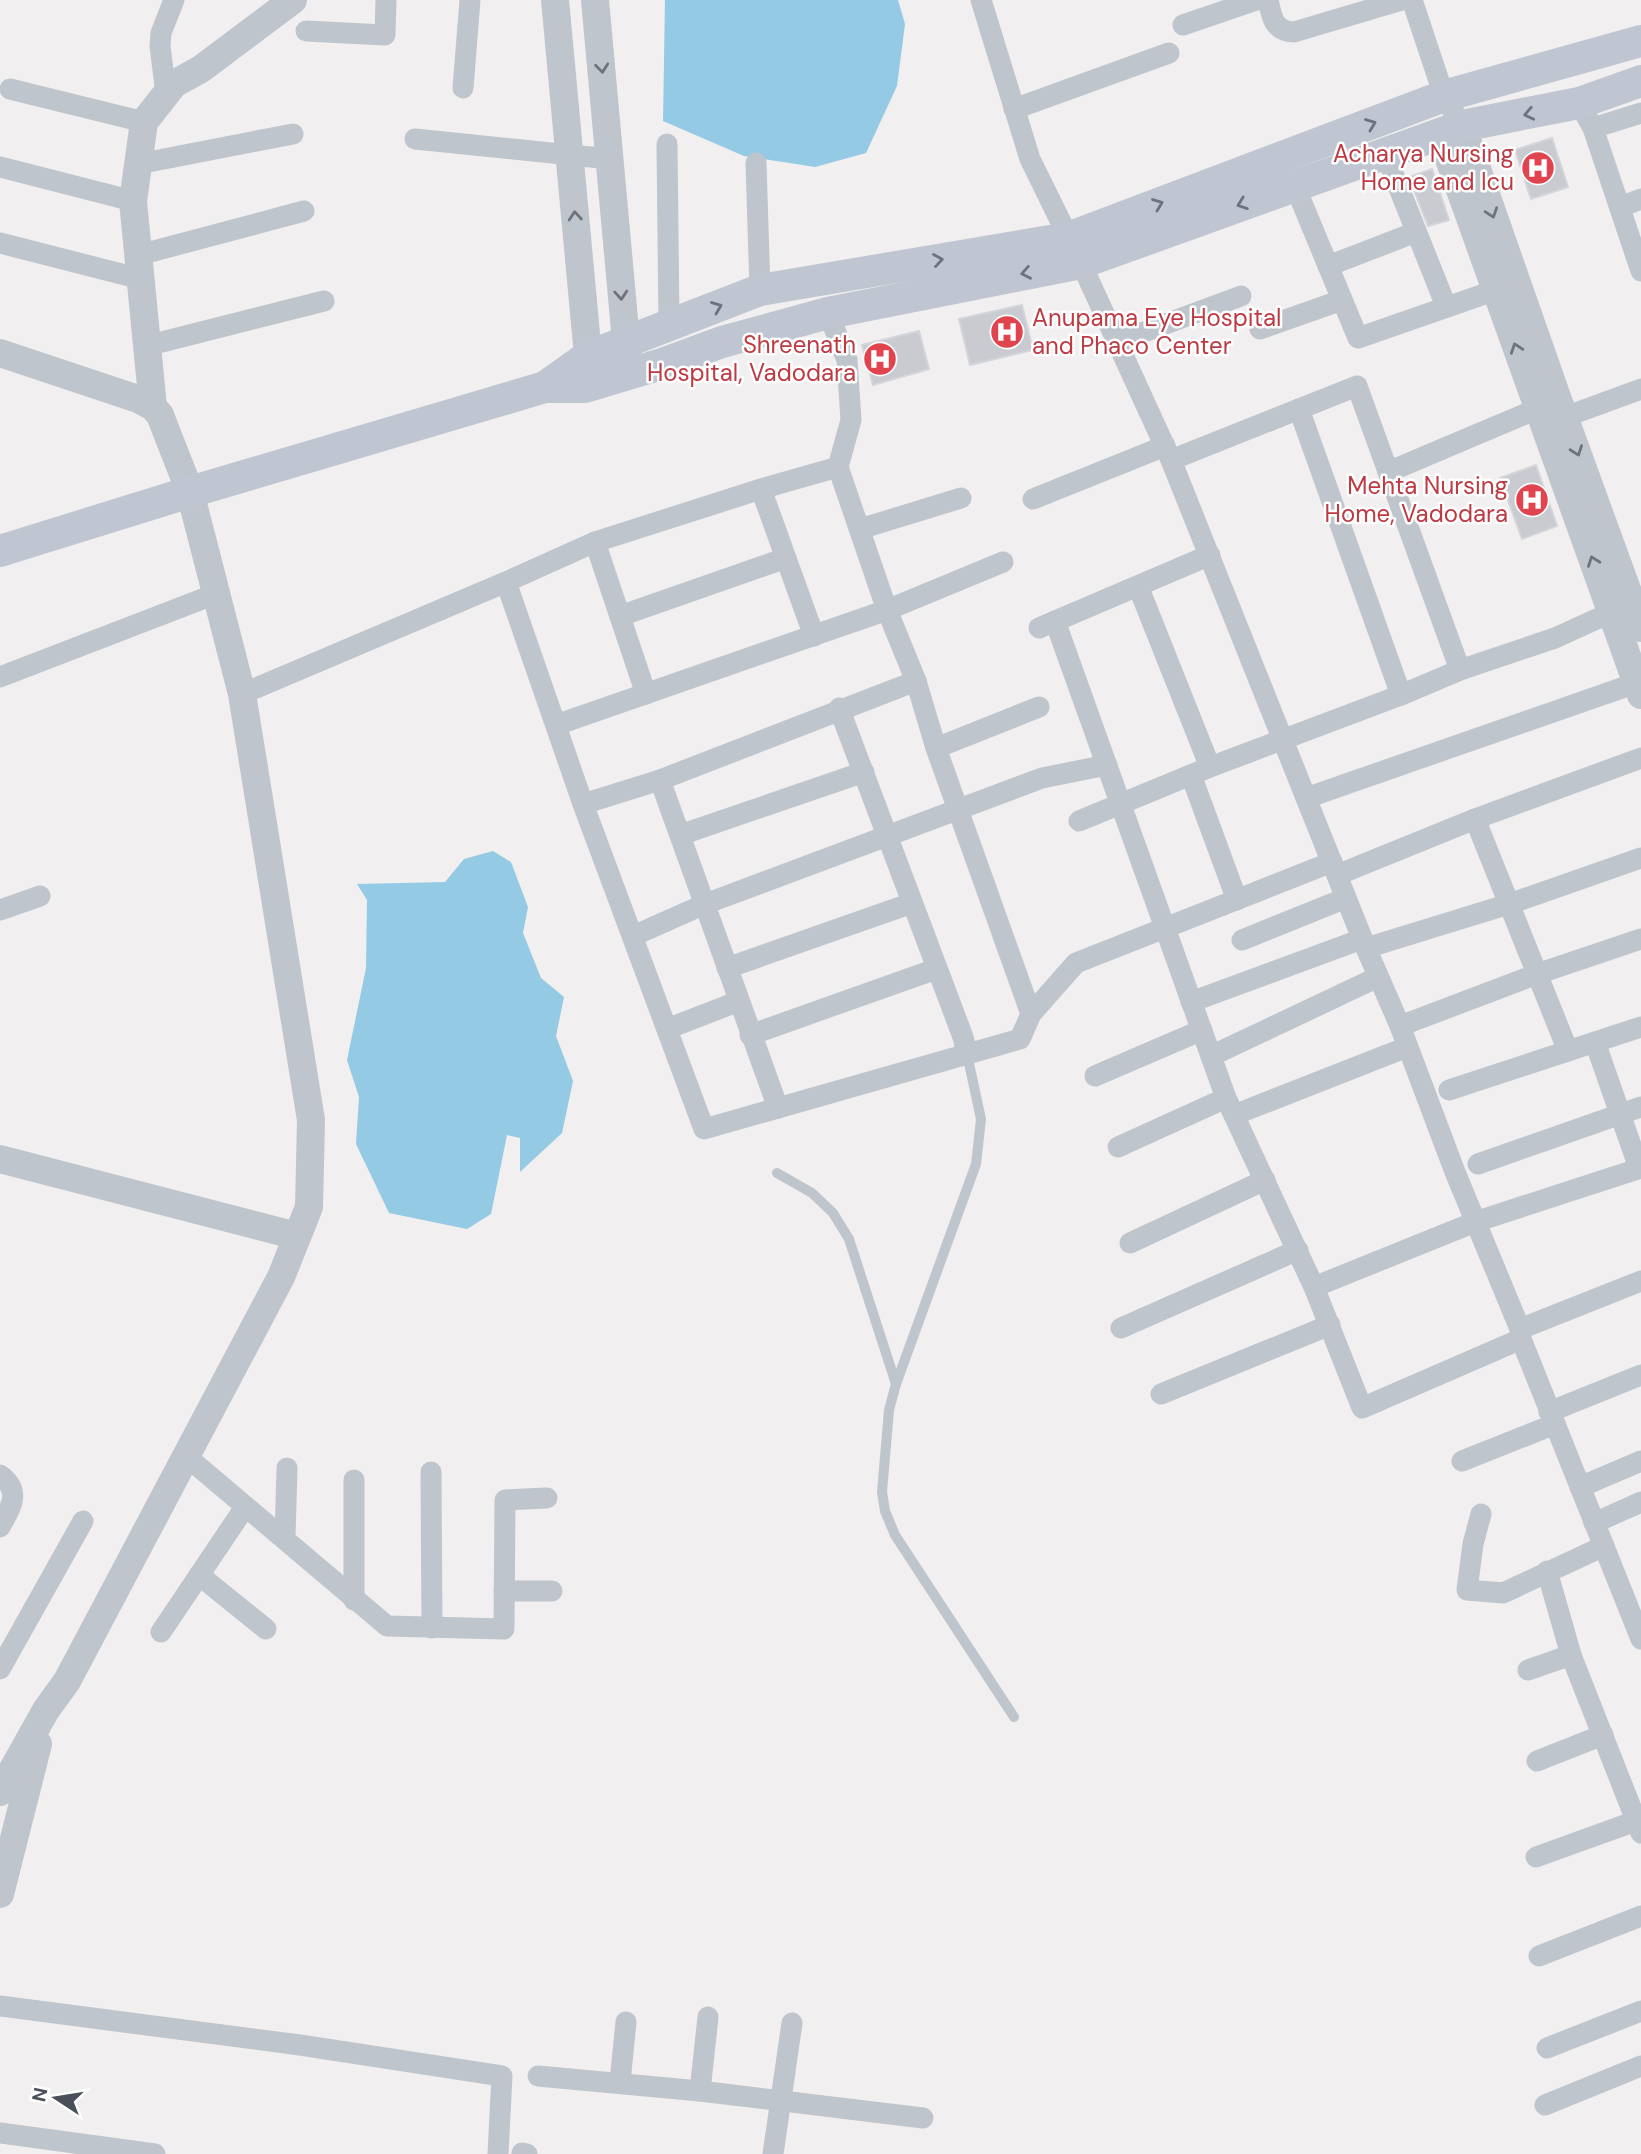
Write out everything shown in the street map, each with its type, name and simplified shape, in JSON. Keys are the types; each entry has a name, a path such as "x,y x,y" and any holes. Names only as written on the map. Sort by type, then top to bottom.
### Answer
{"main road":[{"path":"0,551 545,387 589,371 624,343 761,290 1075,250 1444,96 1641,41"},
{"path":"589,371 629,374 722,342 1075,250 1295,186 1451,130 1586,116 1641,81"}],"street":[{"path":"166,94 161,33 174,0"},
{"path":"153,407 133,201 144,122 174,84 201,69 293,0"},
{"path":"306,32 385,35 386,0"},
{"path":"463,88 470,0"},
{"path":"555,0 589,371"},
{"path":"595,0 624,343 629,374"},
{"path":"981,0 1030,159 1168,453 1364,944 1400,1026 1552,1418 1639,1628"},
{"path":"1183,25 1256,0"},
{"path":"1268,0 1273,22 1284,32 1294,32 1402,0"},
{"path":"1306,798 1639,689 1631,611 1496,290 1444,96 1412,0"},
{"path":"1014,109 1169,53"},
{"path":"10,89 144,122"},
{"path":"1641,113 1586,116 1641,271"},
{"path":"1451,130 1549,417"},
{"path":"138,164 293,134"},
{"path":"415,139 610,159"},
{"path":"667,144 669,325"},
{"path":"1385,153 1446,306"},
{"path":"756,163 761,290"},
{"path":"0,167 133,201"},
{"path":"1295,186 1358,338 1496,290"},
{"path":"1620,207 1641,199"},
{"path":"0,243 140,267 304,211"},
{"path":"1328,266 1416,232"},
{"path":"1117,342 1241,296"},
{"path":"146,346 324,300"},
{"path":"1261,329 1342,300"},
{"path":"828,313 847,360 851,420 838,467 887,610 916,681 936,748 1031,1014"},
{"path":"0,354 138,399 153,407 168,431 190,492 242,694 311,1120 309,1207 281,1278 67,1681 46,1710 0,1792"},
{"path":"1032,499 1299,409 1357,386 1461,670"},
{"path":"1388,472 1641,389"},
{"path":"1299,409 1401,695"},
{"path":"242,694 595,542 838,467"},
{"path":"761,489 814,636"},
{"path":"860,529 961,498"},
{"path":"595,542 646,694"},
{"path":"1210,555 1047,624 1107,765 1230,1107 1298,1250 1362,1408 1641,1281"},
{"path":"620,616 786,558"},
{"path":"556,725 887,610 1003,562"},
{"path":"506,582 583,804 704,1129 1020,1039 1031,1014 1076,962 1237,900 1475,819 1641,758"},
{"path":"1138,586 1200,771 1237,900"},
{"path":"0,677 218,593"},
{"path":"1079,821 1461,670 1631,611"},
{"path":"583,804 660,780 839,708 916,681"},
{"path":"936,748 1039,707"},
{"path":"839,708 963,1037 967,1054"},
{"path":"633,936 705,904 1042,778 1107,765"},
{"path":"680,835 864,772"},
{"path":"660,780 778,1108"},
{"path":"1475,819 1568,1051"},
{"path":"1191,1002 1364,944 1509,904 1641,858"},
{"path":"0,910 40,895"},
{"path":"1242,940 1346,898"},
{"path":"727,968 912,903"},
{"path":"1400,1026 1537,974 1641,939"},
{"path":"750,1035 936,969"},
{"path":"1210,1056 1378,977"},
{"path":"667,1029 739,1001"},
{"path":"1449,1090 1641,1027"},
{"path":"1095,1076 1202,1030"},
{"path":"1314,1287 1475,1222 1640,1168 1595,1042"},
{"path":"1118,1147 1407,1047"},
{"path":"1478,1164 1641,1107"},
{"path":"0,1159 297,1236"},
{"path":"1130,1243 1265,1180"},
{"path":"1121,1328 1298,1250"},
{"path":"1161,1394 1330,1325"},
{"path":"1462,1461 1641,1375"},
{"path":"186,1456 387,1626 504,1629 505,1500 547,1498"},
{"path":"1580,1487 1641,1461"},
{"path":"285,1538 287,1468"},
{"path":"431,1472 432,1628"},
{"path":"0,1475 10,1483 13,1493 10,1507 0,1527"},
{"path":"354,1480 355,1600"},
{"path":"1594,1522 1641,1503"},
{"path":"161,1632 246,1507"},
{"path":"1481,1514 1473,1544 1467,1590 1503,1593 1604,1546"},
{"path":"0,1669 83,1521"},
{"path":"1536,1857 1639,1824 1571,1655 1547,1571"},
{"path":"199,1576 265,1629"},
{"path":"505,1591 552,1591"},
{"path":"1528,1670 1571,1655"},
{"path":"0,1894 46,1710"},
{"path":"1537,1761 1603,1735"},
{"path":"1539,1956 1641,1916"},
{"path":"0,2006 300,2045 502,2076 498,2154"},
{"path":"1547,2048 1641,2011"},
{"path":"700,2091 708,2017"},
{"path":"620,2082 626,2022"},
{"path":"774,2154 792,2023"},
{"path":"1545,2105 1641,2066"},
{"path":"538,2076 620,2082 923,2118"},
{"path":"0,2133 155,2154"}],"lane":[{"path":"967,1054 981,1119 976,1164 895,1384 886,1433 882,1492 885,1511 895,1535 1014,1717"},
{"path":"776,1173 812,1193 833,1213 849,1239 895,1384"}],"water":[{"path":"665,0 898,0 905,24 897,86 866,153 815,167 744,156 663,121"},
{"path":"493,851 511,862 528,907 523,933 541,978 564,997 556,1036 573,1081 562,1133 520,1172 520,1138 507,1135 491,1214 467,1229 389,1213 356,1144 359,1097 347,1060 366,968 367,900 357,884 445,882 464,859"}],"building":[{"path":"1552,138 1568,187 1531,199 1515,150"},
{"path":"1432,169 1449,220 1428,226 1409,177"},
{"path":"1022,305 1033,350 970,365 959,319"},
{"path":"919,331 929,369 873,385 862,345"},
{"path":"1536,465 1557,526 1522,539 1500,478"}],"place":[{"name":"Acharya Nursing Home and Icu","path":"1538,168"},
{"name":"Anupama Eye Hospital and Phaco Center","path":"1007,332"},
{"name":"Shreenath Hospital, Vadodara","path":"880,359"},
{"name":"Mehta Nursing Home, Vadodara","path":"1532,500"}]}
